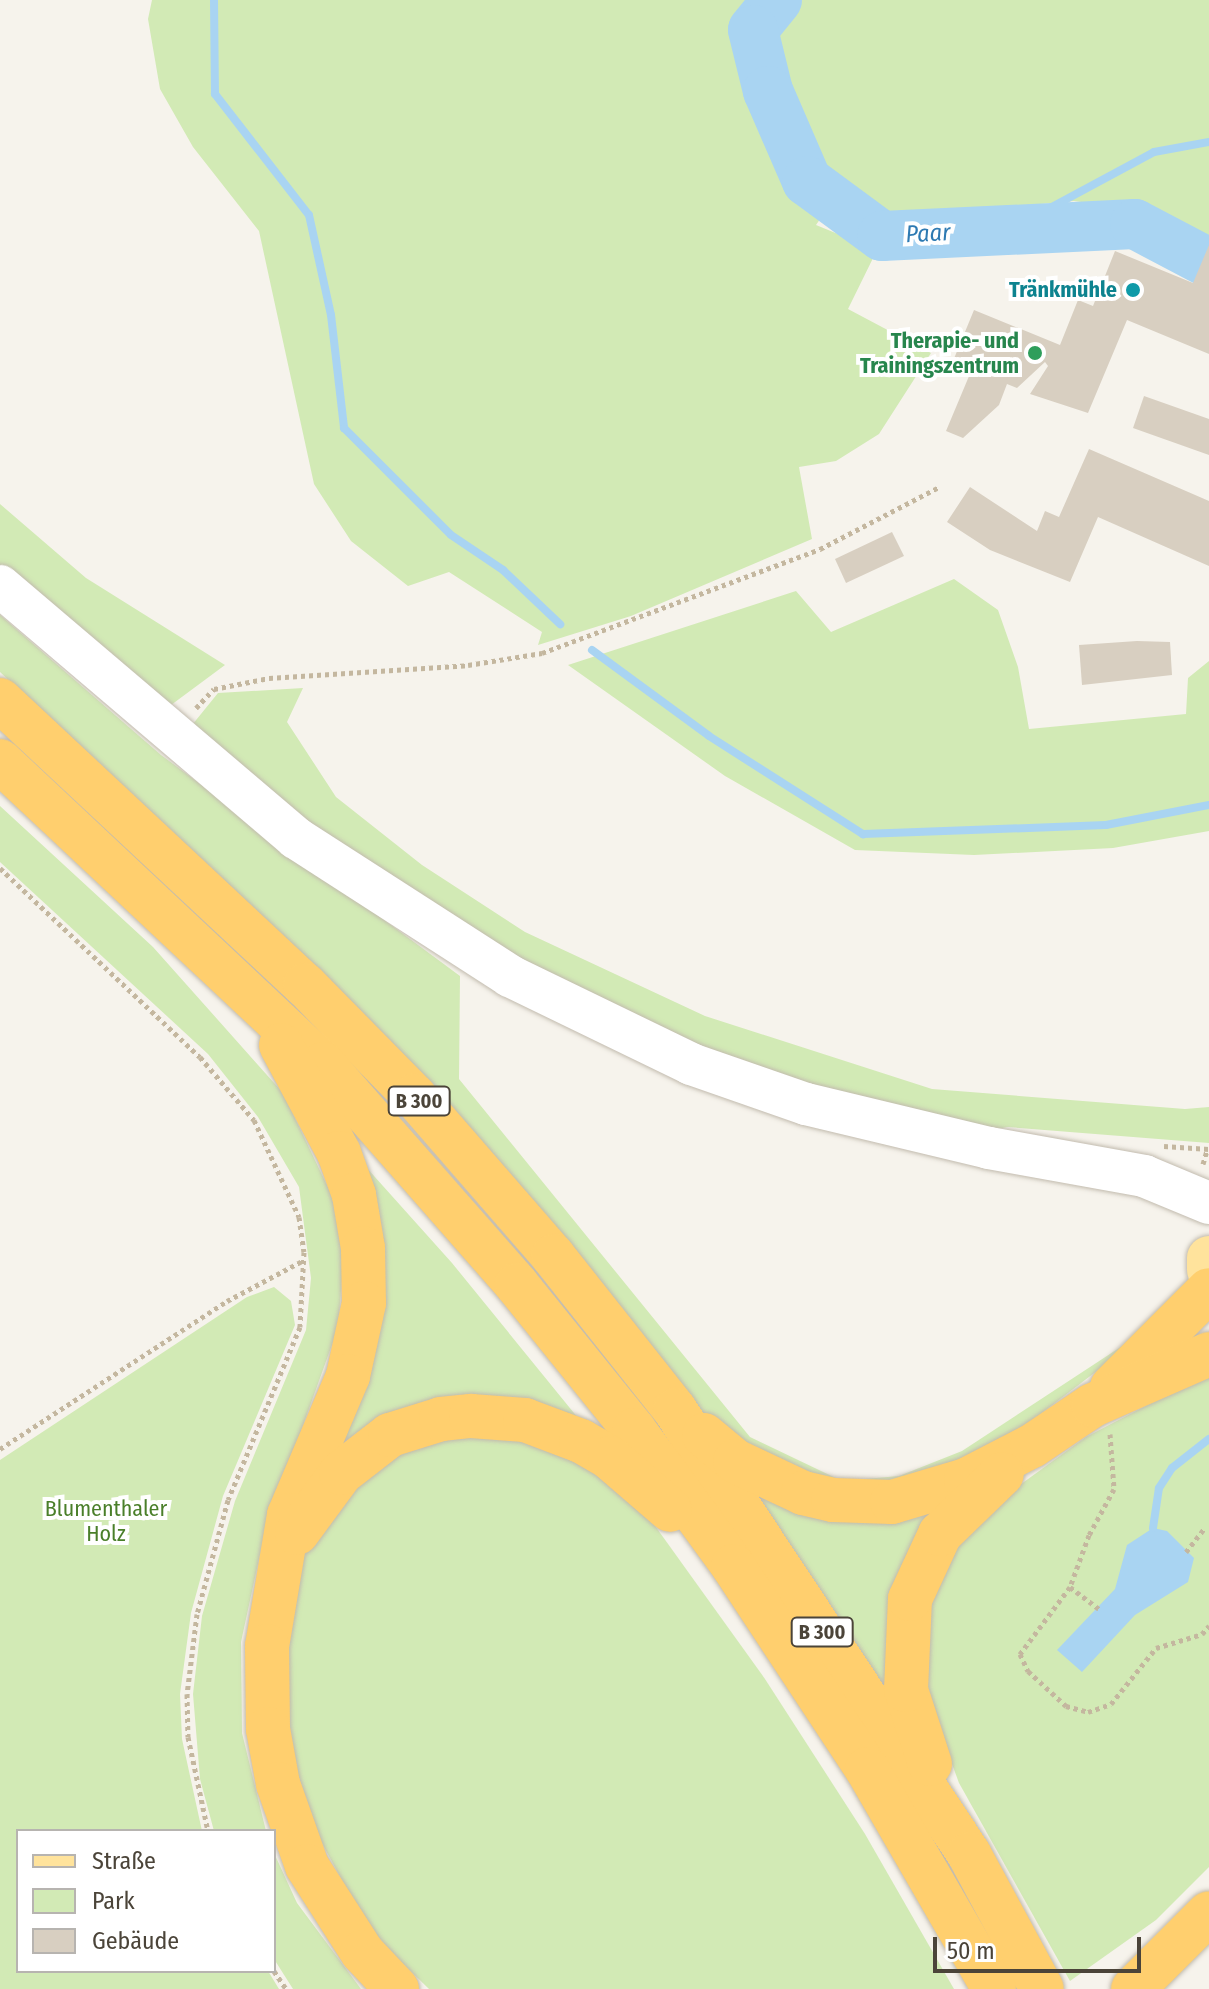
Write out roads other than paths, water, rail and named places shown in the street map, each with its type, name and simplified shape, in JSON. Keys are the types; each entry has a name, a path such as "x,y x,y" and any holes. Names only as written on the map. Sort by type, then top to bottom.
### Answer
{"highway":[{"name":"B 300","path":"0,700 284,965 414,1096 553,1256 675,1410 969,1854 1042,1989"},
{"name":"B 300","path":"0,761 250,991 323,1064 517,1285 634,1430 733,1566 867,1769 994,1989"},
{"path":"250,991 339,1153 354,1195 363,1248 364,1303 348,1376 289,1515 285,1552 270,1618 266,1673 268,1729 278,1784 291,1827 323,1895 362,1952 397,1989"},
{"path":"1093,1405 1209,1290"},
{"path":"675,1410 735,1461 780,1484 833,1500 919,1498 1032,1446 1093,1405 1209,1354"},
{"path":"285,1552 341,1473 390,1435 441,1419 497,1416 550,1427 610,1458 733,1566"},
{"path":"969,1854 913,1723 904,1657 906,1619 916,1578 940,1534 1032,1446"},
{"path":"1133,1989 1209,1913"}],"main road":[{"path":"1209,1258 1209,1270"}],"street":[{"path":"0,586 170,734 296,838 510,976 691,1064 806,1104 989,1148 1144,1176 1209,1203"}],"water":[{"path":"1153,1528 1167,1531 1194,1558 1188,1582 1135,1615 1082,1672 1057,1650 1115,1589 1127,1545"}],"waterway":[{"path":"214,0 215,94 309,215 331,315 344,428 451,535 503,570 560,624"},
{"name":"Paar","path":"777,0 753,30 768,91 807,181 882,236 1135,224 1209,263"},
{"path":"1011,229 1154,152 1209,142"},
{"path":"592,650 709,736 863,834 1106,825 1209,805"},
{"path":"1153,1528 1159,1488 1172,1468 1209,1439"}],"place":[{"name":"Tränkmühle","path":"1133,290"},
{"name":"Therapie- und Trainingszentrum","path":"1035,353"}],"park label":[{"name":"Blumenthaler Holz","path":"106,1520"}]}
